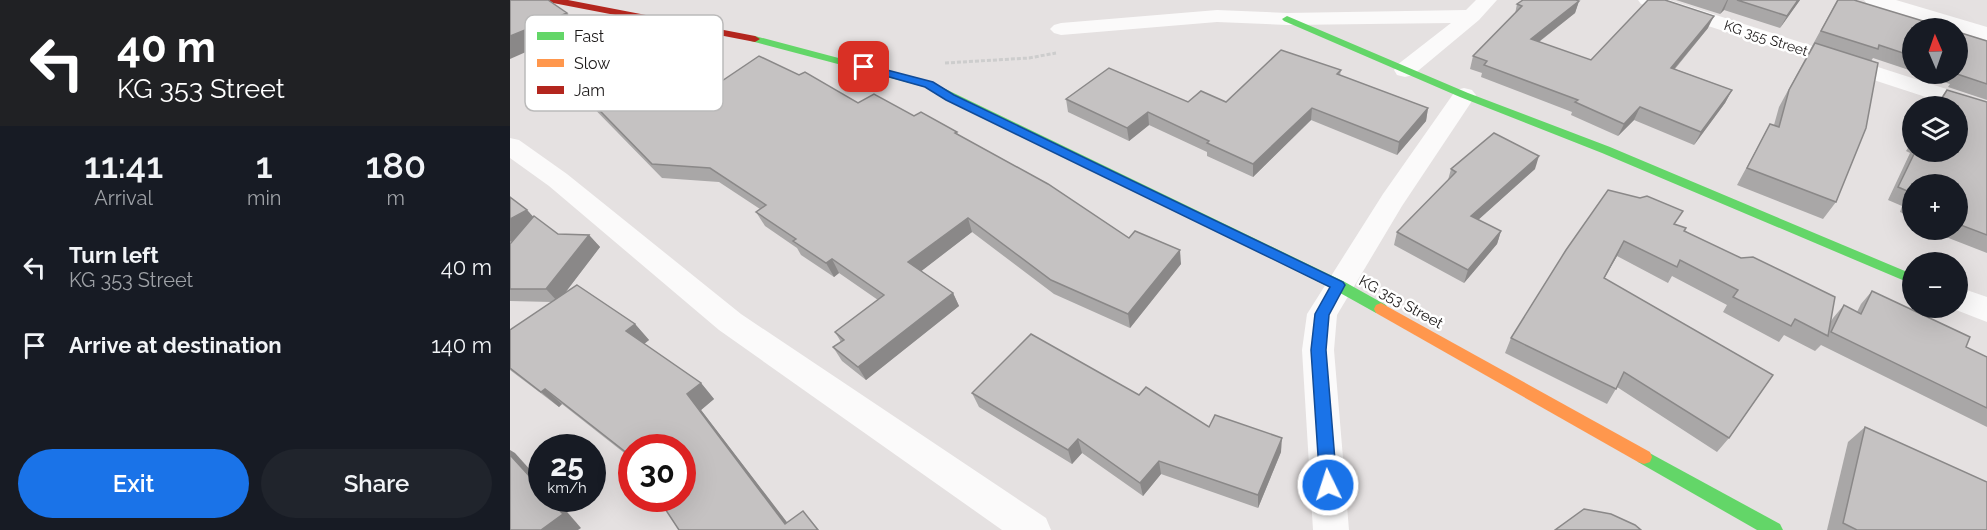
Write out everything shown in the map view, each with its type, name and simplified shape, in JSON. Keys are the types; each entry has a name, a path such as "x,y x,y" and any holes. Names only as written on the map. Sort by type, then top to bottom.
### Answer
{"street":[{"name":"KG 353 Street","path":"553,0 631,15"},
{"path":"1405,70 1472,16 1487,0"},
{"name":"KG 355 Street","path":"1648,0 1987,110"},
{"path":"1874,0 1987,34"},
{"path":"1061,29 1217,16 1287,20 1472,16"},
{"path":"1287,20 1464,95 1606,150 1902,275"},
{"name":"KG 353 Street","path":"723,33 929,85 1338,285 1774,530"},
{"path":"1331,530 1318,350 1322,314 1392,200 1464,95"},
{"path":"510,146 558,180 730,322 1033,530"},
{"path":"1968,302 1987,310"}],"path":[{"path":"929,85 927,66 972,59 1035,59 1058,52 1073,42 1061,29"}],"building":[{"path":"510,0 548,0 567,13 525,15 525,30 510,36"},
{"path":"1523,0 1579,1 1531,39 1591,60 1648,0 1665,0 1714,16 1671,68 1732,90 1701,132 1640,107 1624,124 1575,102 1578,100 1484,65 1487,61 1473,56 1522,6 1517,4"},
{"path":"1737,0 1798,0 1787,16"},
{"path":"1838,0 1854,0 1913,18 1902,18 1902,53 1879,45 1878,49 1821,31"},
{"path":"1968,35 1987,41 1987,84 1968,78"},
{"path":"1815,43 1878,63 1866,128 1836,202 1747,168 1770,124 1779,127 1789,90"},
{"path":"1281,50 1341,70 1337,74 1428,108 1399,142 1312,108 1253,164 1148,112 1127,128 1066,99 1109,68 1188,102 1201,91 1226,102"},
{"path":"759,56 799,75 805,72 858,103 874,94 914,116 921,112 1048,184 1129,238 1135,231 1180,250 1128,314 1051,280 968,218 908,262 953,293 858,367 833,347 844,340 835,332 884,295 832,259 826,263 793,241 796,239 756,212 766,205 710,168 652,164 600,111 723,111 723,80"},
{"path":"1947,90 1967,96 1943,96"},
{"path":"1968,96 1987,102 1987,235 1968,228 1968,174 1904,174 1910,162 1968,162"},
{"path":"1494,133 1539,156 1471,216 1501,231 1468,270 1397,232 1456,172 1451,169"},
{"path":"1608,190 1640,198 1647,196 1683,211 1674,224 1686,228 1684,231 1741,258 1753,257 1835,297 1828,336 1795,319 1791,326 1733,297 1738,290 1680,260 1677,267 1624,241 1604,278 1773,375 1729,438 1624,372 1616,389 1511,338 1566,250"},
{"path":"510,197 527,210 510,219"},
{"path":"534,216 558,234 589,235 546,289 510,289 510,244"},
{"path":"577,285 635,324 626,331 701,383 687,394 785,524 803,511 818,530 679,530 667,512 696,512 696,434 618,434 618,446 606,437 606,434 603,434 545,389 541,392 510,368 510,330"},
{"path":"1872,291 1902,305 1902,318 1930,318 1970,337 1966,347 1987,357 1987,408 1831,332 1844,305 1861,314"},
{"path":"1031,334 1139,395 1146,387 1209,427 1215,415 1282,438 1258,495 1159,461 1140,483 1078,439 1068,450 972,393"},
{"path":"1865,427 1987,482 1987,530 1857,530 1843,523"},
{"path":"510,455 528,475 528,512 561,512 563,514 541,530 510,530"},
{"path":"1584,509 1611,514 1641,530 1555,530"}],"traffic: fast":[{"path":"1287,19 1464,95 1606,150 1902,275"},
{"path":"755,39 929,85 1338,285 1381,309"},
{"path":"1644,457 1774,530"}],"traffic: slow":[{"path":"1381,309 1644,457"}],"traffic: jam":[{"path":"553,0 631,15"},
{"path":"723,33 755,39"}],"route":[{"path":"864,67 929,85 1338,285 1322,314 1318,350 1328,485"}]}
